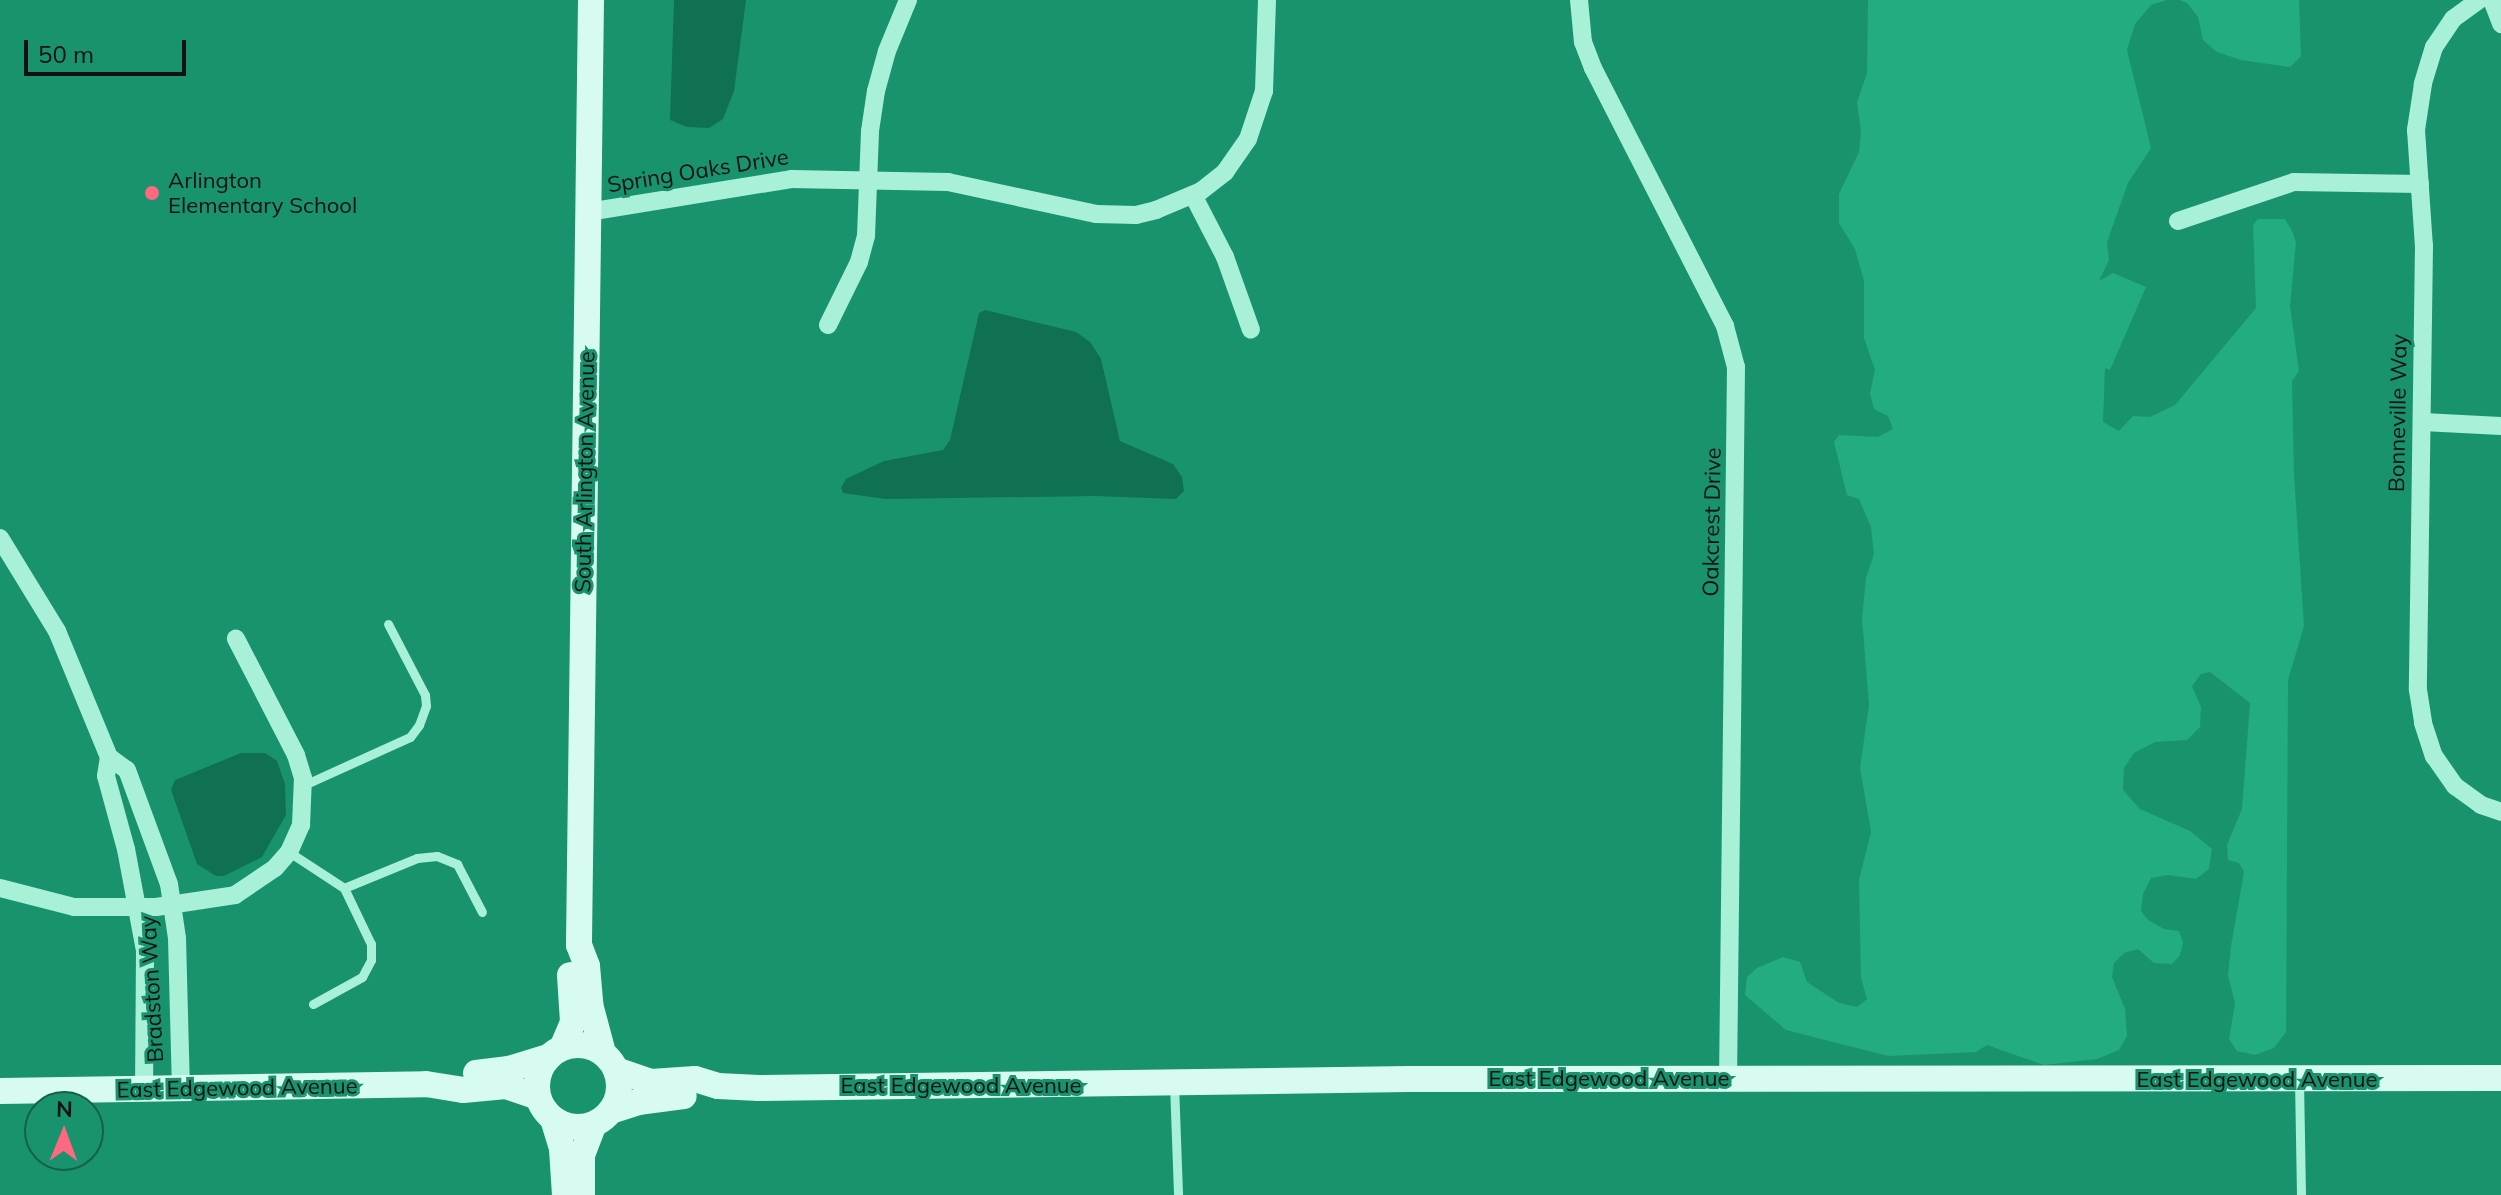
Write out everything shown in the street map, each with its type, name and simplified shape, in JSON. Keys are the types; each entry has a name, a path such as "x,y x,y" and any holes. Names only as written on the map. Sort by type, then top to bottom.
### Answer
{"main road":[{"name":"South Arlington Avenue","path":"555,1053 573,1022 571,965 579,945 591,0"},
{"name":"South Arlington Avenue","path":"579,945 587,966 590,1004 609,1062"},
{"path":"426,1084 461,1073 509,1069 583,1046 651,1082 695,1079 718,1086"},
{"path":"555,1053 538,1076 562,1149 565,1195"},
{"path":"582,1195 582,1155 619,1091 609,1062"},
{"name":"East Edgewood Avenue","path":"718,1086 1174,1084 1409,1079 2501,1078"},
{"name":"East Edgewood Avenue","path":"0,1091 426,1084"},
{"path":"426,1084 463,1090 506,1086 573,1127 638,1102 696,1095 718,1086"}],"street":[{"path":"828,325 861,255 868,223 876,91 887,51 908,0"},
{"name":"Spring Oaks Drive","path":"588,212 791,179 962,184 1096,214 1136,215 1193,195 1225,172 1243,148 1257,121 1266,81 1267,0"},
{"name":"Oakcrest Drive","path":"1579,0 1583,42 1593,68 1725,326 1736,367 1728,1079"},
{"name":"Bonneville Way","path":"2479,0 2453,19 2434,47 2423,84 2416,130 2424,246 2418,690 2423,723 2434,756 2455,786 2481,805 2501,812"},
{"path":"2492,0 2501,24"},
{"path":"2178,221 2294,182 2420,184"},
{"path":"1193,195 1225,257 1251,330"},
{"path":"2423,422 2501,426"},
{"name":"Bradston Way","path":"0,538 48,613 109,757 127,770 162,860 145,951 144,1091"},
{"path":"0,888 74,907 155,906 209,901 248,889 289,852 301,825 304,785 296,755 236,639"},
{"name":"Bradston Way","path":"109,757 106,776 155,906 177,938 181,1090"}],"lane":[{"path":"304,785 410,737 419,725 426,706 425,695 388,624"},
{"path":"289,852 344,888 368,935 371,960 359,981 313,1004"},
{"path":"344,888 417,858 437,856 457,864 482,912"},
{"path":"2299,1080 2301,1195"},
{"path":"1174,1084 1178,1195"}],"shaded area":[{"path":"674,0 746,0 734,91 723,119 709,128 687,127 670,120"},
{"path":"1868,0 2167,0 2151,5 2135,24 2127,50 2151,148 2128,183 2107,242 2109,260 2099,281 2113,273 2146,287 2110,370 2105,368 2103,422 2119,431 2133,416 2150,417 2175,405 2256,308 2253,225 2258,219 2285,219 2292,231 2296,242 2290,306 2299,371 2292,381 2294,474 2304,626 2288,680 2286,1032 2274,1048 2255,1055 2237,1051 2229,1039 2235,1003 2228,975 2244,872 2239,863 2228,860 2227,845 2242,809 2250,703 2210,672 2201,674 2192,686 2201,707 2200,727 2187,740 2155,742 2134,753 2124,768 2123,790 2140,809 2190,831 2212,849 2209,869 2196,879 2168,875 2151,878 2143,894 2141,911 2148,920 2164,929 2179,931 2183,942 2180,955 2172,964 2154,963 2138,949 2124,953 2114,963 2112,977 2125,1009 2127,1036 2119,1050 2097,1059 2044,1065 1987,1045 1976,1052 1888,1056 1786,1030 1745,995 1747,977 1757,968 1783,957 1800,962 1807,982 1839,1003 1857,1007 1867,999 1861,978 1859,880 1871,832 1860,768 1869,705 1862,618 1866,578 1874,554 1871,527 1859,499 1847,495 1834,442 1839,435 1878,437 1893,429 1888,416 1874,409 1870,393 1875,370 1864,338 1864,281 1855,249 1839,223 1839,194 1859,152 1861,132 1857,102 1867,73"},
{"path":"2179,0 2299,0 2301,56 2290,67 2241,60 2217,52 2203,40 2198,17 2187,3"},
{"path":"985,310 1076,332 1090,342 1101,359 1120,441 1173,464 1182,477 1184,491 1176,499 1096,496 886,499 843,493 841,488 846,479 884,461 943,450 950,440 979,313"},
{"path":"241,753 265,753 277,761 285,784 286,815 262,857 224,876 216,876 197,864 171,790 175,780"}],"place":[{"name":"Arlington Elementary School","path":"152,193"}]}
